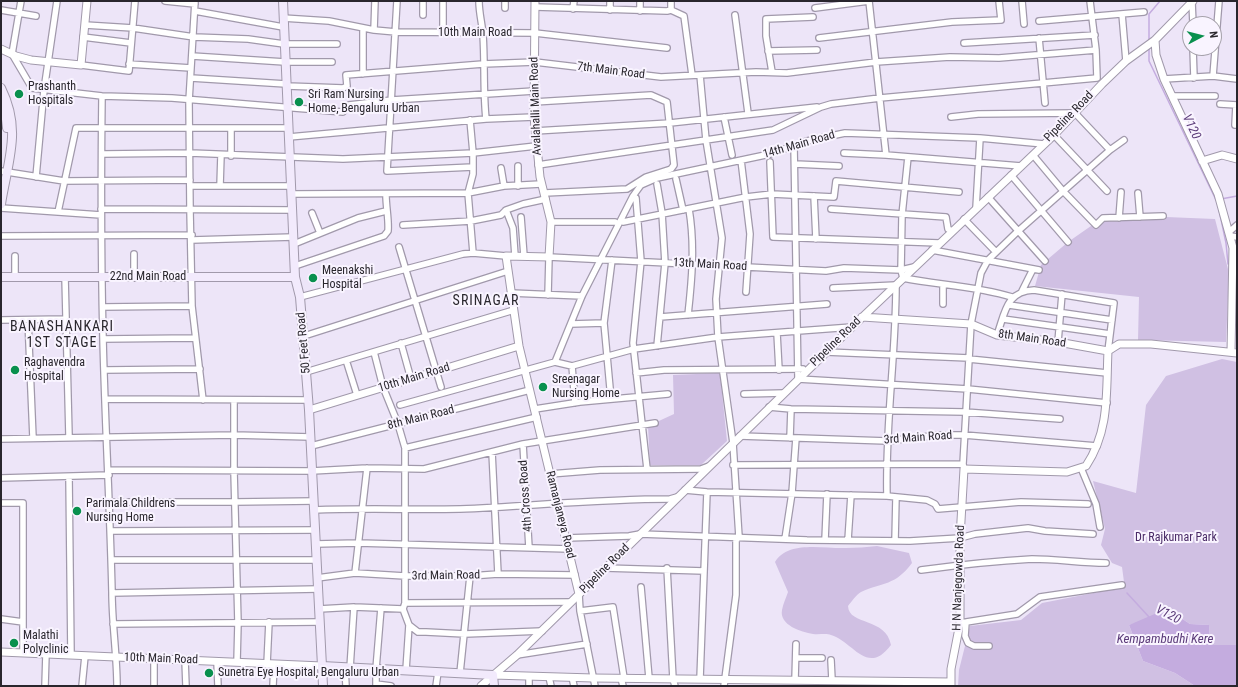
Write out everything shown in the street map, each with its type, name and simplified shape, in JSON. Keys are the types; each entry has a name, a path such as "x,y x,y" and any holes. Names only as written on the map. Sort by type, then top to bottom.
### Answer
{"main road":[{"name":"50 Feet Road","path":"282,1 292,190 294,266 300,297 310,410 323,686"},
{"path":"1,88 9,104 9,118 13,137 3,172 1,204"},
{"path":"1,103 9,118"},
{"name":"22nd Main Road","path":"1,277 295,277"},
{"path":"322,666 493,675 494,686"}],"street":[{"path":"21,1 12,54 32,88 102,96 172,98 343,112 349,105 392,100 534,91"},
{"path":"36,177 44,90 57,1"},
{"path":"81,65 87,1"},
{"path":"1,49 31,60 129,71 135,1"},
{"path":"165,1 195,3 189,100 190,210 192,238 192,306 203,400"},
{"path":"374,30 375,1"},
{"path":"397,1 387,170 473,167"},
{"path":"423,1 423,14"},
{"path":"443,1 443,33"},
{"path":"479,1 479,16 483,34 486,119"},
{"path":"505,1 505,8"},
{"path":"574,1 574,9"},
{"path":"610,1 610,10"},
{"path":"640,1 640,11"},
{"path":"815,8 869,1 886,155"},
{"path":"819,38 952,22 1001,20 999,1"},
{"path":"1022,1 1024,24"},
{"path":"1090,1 1095,35 1097,78 1102,84"},
{"path":"1193,1 1193,16"},
{"name":"Pipeline Road","path":"481,686 542,631 769,407 988,196 1054,135 1102,84 1126,61 1153,42 1193,1"},
{"path":"1213,76 1219,1"},
{"path":"535,4 574,9 640,11 671,6 684,16 692,75"},
{"name":"Avalahalli Main Road","path":"535,4 534,117 541,184 546,196 551,222 549,257"},
{"path":"1,10 36,16"},
{"path":"195,11 283,27"},
{"path":"1039,21 1144,12"},
{"path":"1122,14 1126,61"},
{"path":"735,15 748,113"},
{"path":"772,72 768,51 766,19 813,17"},
{"name":"10th Main Road","path":"283,18 329,21 374,30 396,32 483,34 535,33 667,48"},
{"path":"85,25 132,28 194,37 248,38 284,44 337,44"},
{"path":"363,28 363,74"},
{"path":"964,42 1095,35"},
{"path":"84,37 131,42"},
{"path":"1039,38 1045,103"},
{"path":"1108,351 1119,344 1151,344 1234,352 1235,263 1232,235 1220,199 1164,78 1153,42"},
{"path":"768,51 817,50"},
{"name":"7th Main Road","path":"287,85 343,88 347,86 346,75 483,64 535,62 662,77 772,72 787,73 876,62 950,57 999,58 1096,50"},
{"path":"192,56 285,62 332,62"},
{"path":"1193,56 1194,78"},
{"path":"129,64 191,68"},
{"path":"700,75 706,140 722,238 717,312 718,337 733,443 733,465 739,537 736,540 736,595 725,683"},
{"path":"1164,78 1194,78 1213,76 1237,79"},
{"path":"191,78 287,85"},
{"path":"535,131 670,123 748,113 821,107 880,98 1097,78"},
{"path":"403,225 471,221 501,215 506,210 546,196 627,189 646,177 674,167 670,123 666,102 651,95 534,102"},
{"path":"102,96 101,129 103,154 101,212 103,339 109,473 113,624 117,657 117,686"},
{"path":"1172,96 1215,96"},
{"path":"1220,104 1237,105 1235,125"},
{"path":"538,165 779,128 821,107"},
{"path":"951,117 978,114 1075,113 1110,150"},
{"path":"289,137 470,120 534,117"},
{"path":"724,117 732,155"},
{"path":"470,120 474,153 468,193 473,253"},
{"path":"58,212 76,128 289,128"},
{"path":"231,128 231,156"},
{"name":"14th Main Road","path":"555,362 582,296 633,196 641,185 674,174 770,154 794,145 845,133 980,138 1044,144"},
{"path":"1054,135 1107,191"},
{"path":"976,208 980,138"},
{"path":"964,466 965,412 968,389 971,324 981,273 988,260 1017,232 1110,150 1124,140"},
{"path":"794,145 798,379 968,389 1107,403"},
{"path":"103,154 190,154 290,158 387,158 474,153 536,146"},
{"path":"844,154 886,155 979,164 1021,166"},
{"path":"220,155 220,186"},
{"path":"1033,155 1096,225 1103,218 1163,216"},
{"path":"1202,161 1222,155 1237,159"},
{"path":"908,157 902,214 901,270 903,278 943,285 977,288 1012,297"},
{"path":"741,160 750,234 746,292"},
{"path":"770,162 773,237 902,243 939,243"},
{"path":"795,164 839,166"},
{"path":"518,166 518,186"},
{"path":"501,168 504,186"},
{"path":"3,172 64,181 101,180 190,183 386,195 468,193 504,186 541,184"},
{"path":"1011,175 1068,242"},
{"path":"676,179 683,210"},
{"path":"623,222 639,220 662,213 746,197 772,194 834,197 836,181 959,192"},
{"path":"657,184 662,213 665,263 657,346"},
{"path":"1119,218 1121,192"},
{"path":"1138,193 1140,217"},
{"path":"294,266 384,236 388,232 386,195"},
{"path":"814,196 816,239"},
{"path":"988,196 1017,232 1045,261"},
{"path":"636,198 639,220 641,261 634,350 647,469"},
{"path":"1,208 58,212 292,210"},
{"path":"688,315 693,264 693,232 689,209"},
{"path":"831,209 946,217 948,229 952,231"},
{"path":"506,210 513,228 515,256"},
{"path":"1,236 102,236 293,241 320,233 358,218 386,211"},
{"path":"312,213 320,233"},
{"path":"521,218 524,256"},
{"path":"964,219 996,252"},
{"path":"551,222 615,222"},
{"path":"1232,235 1237,225"},
{"path":"399,247 407,269 414,300 441,386"},
{"path":"932,250 1036,270 1022,291 1012,297 997,335"},
{"name":"13th Main Road","path":"300,297 473,253 506,256 602,259 796,270 832,271 844,268 901,270 914,267"},
{"path":"134,254 134,277"},
{"path":"14,277 15,256"},
{"path":"306,372 514,310 506,256"},
{"path":"548,295 549,257"},
{"path":"611,399 604,323 612,260"},
{"path":"304,336 508,271"},
{"path":"65,277 69,436"},
{"path":"833,288 896,285 896,320 888,411 886,464 887,496"},
{"path":"943,285 943,304"},
{"path":"733,465 886,464 964,466 1067,472 1081,468 1089,461 1100,439 1107,403 1108,351 1114,303 1062,294 1022,291"},
{"path":"511,293 582,296"},
{"path":"1058,342 1062,294"},
{"path":"660,317 797,305 827,304"},
{"path":"1009,305 1112,320"},
{"path":"103,307 192,306"},
{"name":"Ramanjaneya Road","path":"514,310 519,346 575,575 579,594 580,611 595,686"},
{"name":"8th Main Road","path":"862,317 971,324 997,335 1058,342 1108,351"},
{"path":"1,320 65,319"},
{"path":"1003,319 1110,334"},
{"path":"28,320 33,438"},
{"path":"571,324 604,323"},
{"path":"400,405 555,362 572,366 634,350 718,337 852,327"},
{"path":"776,333 779,370"},
{"path":"103,339 195,338"},
{"path":"401,344 411,379"},
{"name":"10th Main Road","path":"310,410 519,346"},
{"path":"374,352 383,387 398,424 405,448 404,606 409,625 406,670"},
{"path":"826,352 969,358 1107,373 1107,370"},
{"path":"346,360 357,395"},
{"path":"572,366 575,403"},
{"path":"636,373 664,370 799,370 811,367"},
{"path":"105,370 200,369"},
{"name":"8th Main Road","path":"311,446 530,390"},
{"path":"744,394 784,393"},
{"path":"405,448 575,403 668,394"},
{"path":"106,399 308,400"},
{"path":"234,400 235,531 238,622 237,662"},
{"path":"769,407 791,409 965,412 1060,419"},
{"path":"785,539 792,493 794,465 791,409"},
{"path":"1,478 69,477 109,473 234,470 312,471 367,468 424,469 542,440 655,423"},
{"path":"1,438 234,435 311,437"},
{"name":"3rd Main Road","path":"740,436 888,441 964,435 1097,446"},
{"name":"4th Cross Road","path":"522,444 529,548"},
{"path":"492,452 498,547 498,574"},
{"path":"550,474 647,469 701,469 710,465"},
{"name":"H N Nanjegowda Road","path":"951,684 963,623 960,538 964,466"},
{"path":"355,574 367,468"},
{"path":"1081,468 1096,504 1100,527"},
{"path":"69,477 71,655"},
{"path":"685,490 707,492 896,496 927,500 934,504 938,509 1022,502 1088,504"},
{"path":"700,679 704,537 707,492"},
{"path":"825,540 827,494"},
{"path":"848,540 850,495"},
{"path":"895,541 896,496"},
{"path":"314,510 495,507 527,504 670,499 677,497"},
{"path":"110,502 314,501"},
{"path":"1,503 23,503 23,653"},
{"path":"566,538 629,536 640,534 704,537 895,541 960,538 975,534 1028,528 1045,531 1093,534"},
{"path":"111,531 315,530"},
{"path":"316,544 358,543 405,546 569,549"},
{"path":"921,570 961,564 1033,559 1083,563 1106,563"},
{"path":"112,560 317,560"},
{"path":"605,568 667,568 704,571"},
{"path":"667,568 674,682"},
{"name":"3rd Main Road","path":"318,578 355,574 405,576 470,576 498,574 575,575"},
{"path":"460,673 469,603 470,576"},
{"path":"989,646 974,646 968,643 965,636 963,623 1018,614 1040,598 1122,585"},
{"path":"641,587 649,678"},
{"path":"112,593 318,589"},
{"path":"319,609 354,607 380,608 469,603 571,602"},
{"path":"346,686 354,607"},
{"path":"580,611 612,607 623,686"},
{"path":"380,608 376,685 391,686"},
{"path":"1,620 23,622"},
{"path":"269,622 271,664 274,686"},
{"path":"113,624 320,622"},
{"path":"409,625 418,632 465,634 542,631"},
{"path":"517,655 586,644"},
{"path":"795,680 796,644"},
{"name":"10th Main Road","path":"1,652 322,666"},
{"path":"45,686 46,654"},
{"path":"82,686 85,656"},
{"path":"796,658 822,658"},
{"path":"154,659 154,686"},
{"path":"185,660 186,686"},
{"path":"831,660 832,680"},
{"path":"217,662 218,686"},
{"path":"436,686 438,672"},
{"path":"493,675 649,678 674,682 700,679 725,683 832,680 854,683 951,684"},
{"path":"528,676 529,686"},
{"path":"549,676 551,686"},
{"path":"572,677 574,686"}],"green space":[{"path":"1166,217 1215,219 1229,273 1226,342 1138,340 1139,297 1035,286 1041,265 1068,242 1101,219 1133,220"},
{"name":"Dr Rajkumar Park","path":"1222,359 1237,362 1237,645 1210,645 1209,625 1190,624 1172,612 1129,625 1143,661 1175,673 1195,686 958,686 959,670 970,626 1021,620 1042,603 1109,590 1109,584 1124,582 1122,567 1112,563 1101,545 1105,529 1093,481 1136,493 1146,405 1166,376"},
{"path":"720,373 727,441 701,465 650,465 648,426 674,414 673,375"},
{"path":"877,546 909,553 912,563 900,576 894,580 861,592 848,606 854,617 875,626 888,636 891,645 882,654 875,658 867,657 860,654 839,638 829,634 813,634 803,632 787,624 782,615 782,610 788,592 775,562 781,555 797,548 807,547 850,548"}],"water":[{"name":"Kempambudhi Kere","path":"1164,610 1172,612 1190,624 1209,625 1210,645 1237,645 1237,686 1195,686 1175,673 1143,661 1129,625"}],"waterway":[{"name":"V120","path":"1149,41 1149,14 1160,1"},
{"name":"V120","path":"1149,47 1149,61 1216,200"},
{"path":"1221,199 1237,196"},
{"name":"V120","path":"1218,205 1226,243 1228,264"},
{"name":"V120","path":"1127,593 1149,617"}],"place":[{"name":"Prashanth Hospitals","path":"19,94"},
{"name":"Sri Ram Nursing Home, Bengaluru Urban","path":"299,102"},
{"name":"Meenakshi Hospital","path":"313,278"},
{"name":"Raghavendra Hospital","path":"15,370"},
{"name":"Sreenagar Nursing Home","path":"543,387"},
{"name":"Parimala Childrens Nursing Home","path":"77,511"},
{"name":"Malathi Polyclinic","path":"14,643"},
{"name":"Sunetra Eye Hospital, Bengaluru Urban","path":"209,673"}],"district":[{"name":"SRINAGAR","path":"486,301"},
{"name":"BANASHANKARI 1ST STAGE","path":"62,336"}]}
